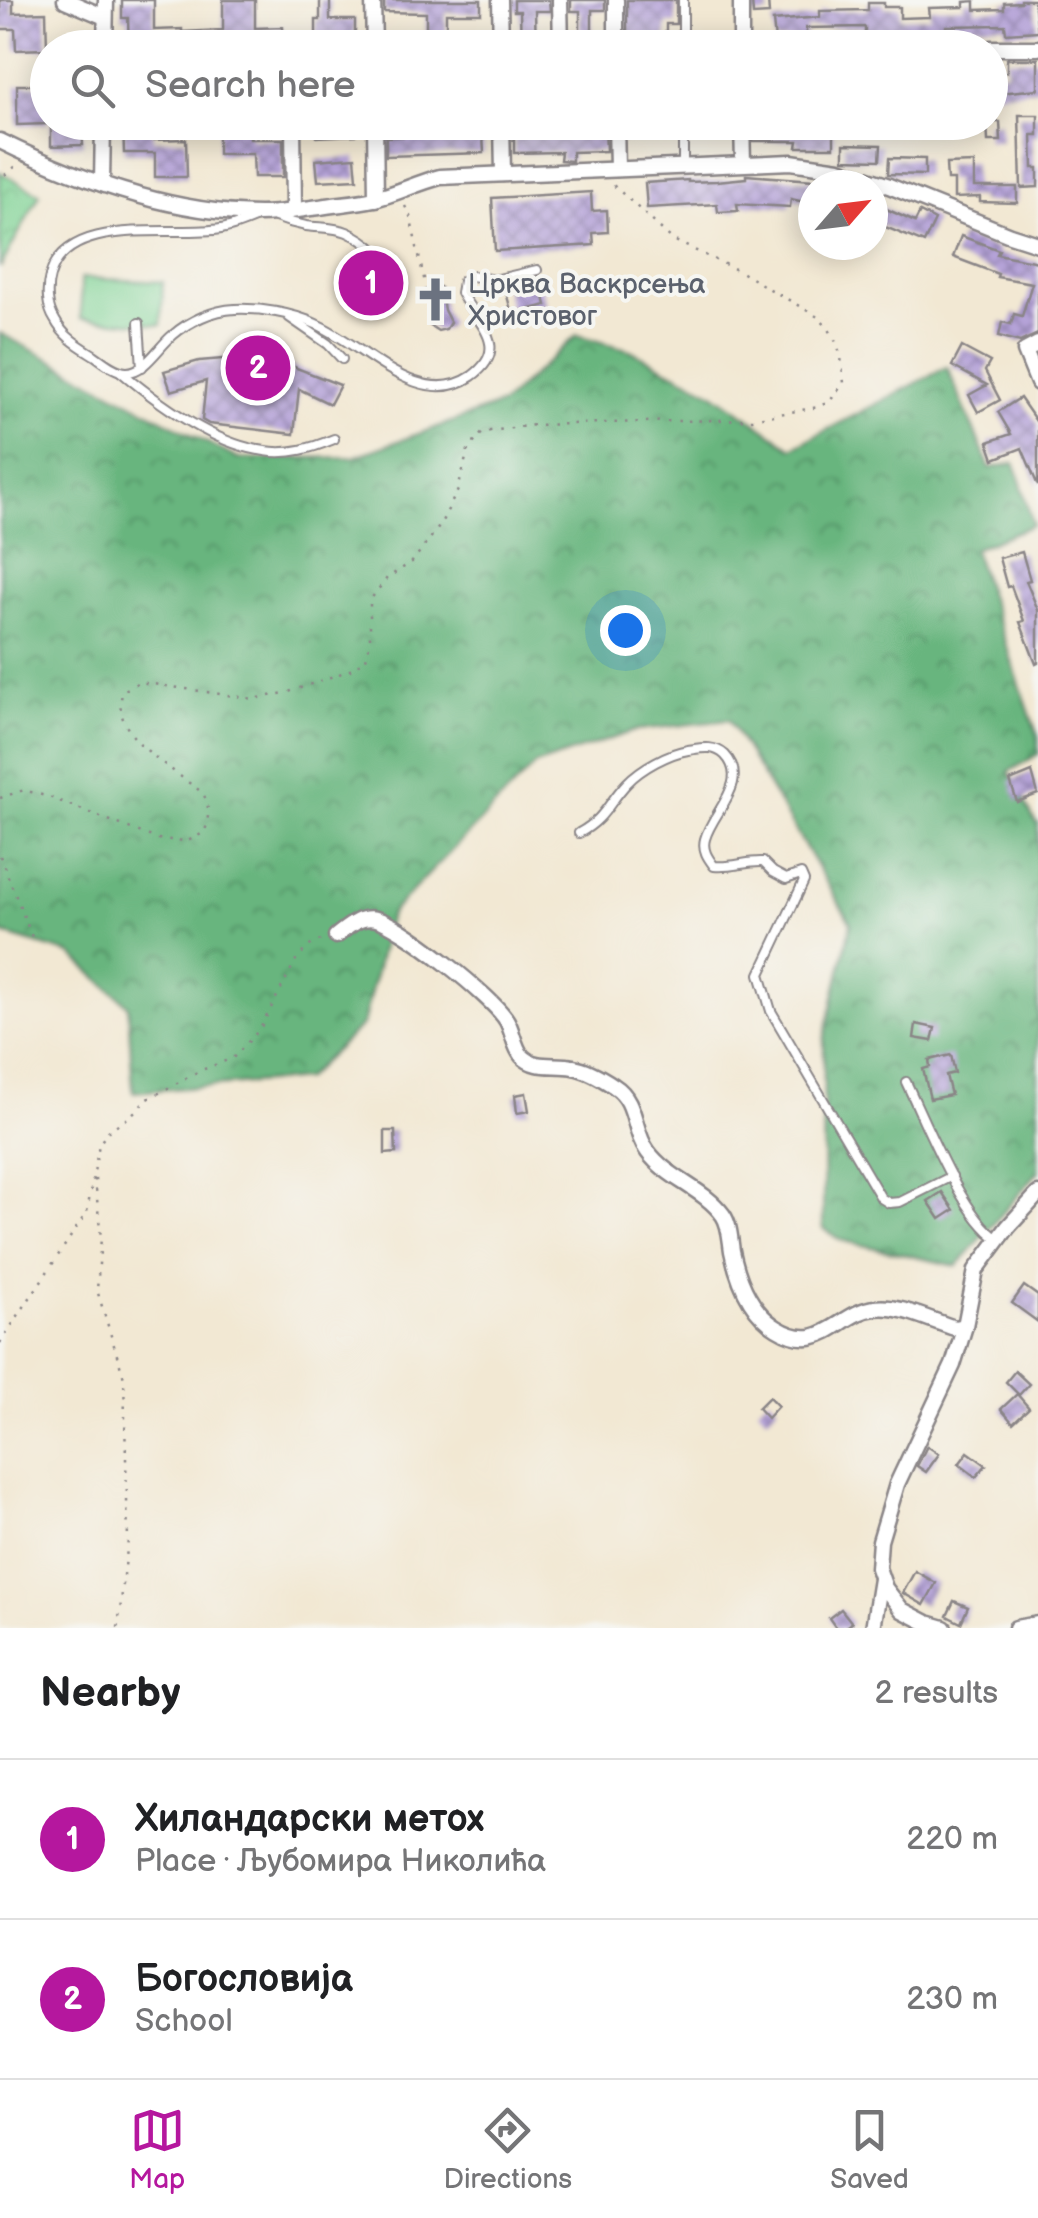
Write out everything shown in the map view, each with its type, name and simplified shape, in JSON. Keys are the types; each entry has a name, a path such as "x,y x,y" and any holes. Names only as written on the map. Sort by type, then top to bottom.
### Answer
{"street":[{"path":"66,0 105,17"},
{"path":"105,30 106,0"},
{"path":"373,0 374,30"},
{"path":"500,0 501,30"},
{"path":"560,0 560,30"},
{"path":"616,0 616,30"},
{"path":"741,0 741,30"},
{"path":"1008,48 1038,48"},
{"path":"102,184 103,140"},
{"path":"293,140 294,210"},
{"path":"375,140 376,199"},
{"path":"502,140 503,174"},
{"path":"616,140 616,169"},
{"path":"742,140 743,163"},
{"path":"0,141 102,184 184,206 263,214 376,199 440,178 792,162 840,169 1038,244"},
{"path":"1032,347 1038,383"},
{"path":"336,936 355,922 373,918 394,926 456,970 506,1018 520,1055 532,1063 572,1066 618,1088 630,1102 639,1137 648,1153 672,1175 711,1200 727,1220 740,1282 757,1310 777,1328 800,1337 827,1334 872,1308 891,1308 955,1328 965,1326"},
{"path":"944,1628 902,1610 885,1588 878,1568 880,1541 897,1484 953,1365 976,1270 1038,1194"},
{"path":"873,1628 881,1577"},
{"path":"1016,1628 1038,1624"}],"lane":[{"path":"683,0 683,30"},
{"path":"683,140 683,166"},
{"path":"334,439 310,449 265,452 245,447 166,408 120,371 69,340 50,312 48,284 52,268 60,255 88,238 219,230 263,214 298,225 348,232 380,255 402,280"},
{"path":"120,371 142,367 176,331 218,311 238,309 301,317 410,380 431,387 448,386 477,372 492,351 490,340 461,293 463,282 471,276 506,279 537,270"},
{"path":"286,314 342,359"},
{"path":"139,323 142,367"},
{"path":"579,832 593,825 627,783 644,770 678,752 719,750 731,762 735,775 704,840 705,855 714,866 732,868 763,862 786,879 801,874 804,881 760,974 771,1011 881,1198 888,1203 900,1202 952,1176"},
{"path":"906,1082 968,1208 986,1232 998,1239"}],"path":[{"path":"0,798 24,790 157,839 188,840 205,832 210,813 204,794 144,748 126,726 119,704 124,691 139,682 254,699 290,692 350,670 366,659 370,600 387,578 412,562 440,526 458,490 468,450 483,432 534,425 752,419 818,407 830,401 844,383 844,373 836,344 818,317 739,271 673,240 596,170"},
{"path":"398,191 410,216 425,283"},
{"path":"0,856 34,942"},
{"path":"0,1343 87,1212 100,1144 110,1129 148,1099 233,1058 260,1029 297,958 314,942 336,936"},
{"path":"94,1176 101,1238 97,1290 124,1378 128,1540 118,1628"}],"green space":[{"path":"0,172 40,194 0,268"},
{"path":"81,278 163,282 161,325 81,318"},
{"path":"0,333 238,459 354,457 502,404 577,335 630,350 712,392 792,448 947,367 990,468 1015,463 1033,525 973,549 1038,737 1038,754 1009,772 1038,823 1038,1172 957,1266 840,1240 823,1228 824,1040 851,923 729,720 637,730 535,765 390,914 363,1024 305,1079 133,1092 128,1005 71,954 0,933"}],"building":[{"path":"0,0 13,0 13,13 46,12 46,30 30,30 30,50 16,50 15,29 0,29"},
{"path":"122,0 154,0 154,30 128,30 128,18 122,18"},
{"path":"223,0 255,0 255,28 283,30 223,30"},
{"path":"320,0 330,0 330,20 355,20 355,30 316,30 316,20 320,20"},
{"path":"384,0 481,0 481,13 446,13 446,30 426,30 426,13 384,12"},
{"path":"514,0 549,0 550,11 535,11 536,30 521,30 520,11 514,11"},
{"path":"571,0 605,0 605,10 592,10 592,30 580,30 580,11 571,11"},
{"path":"627,0 676,0 676,24 666,24 666,30 627,30"},
{"path":"752,0 768,0 769,14 753,15"},
{"path":"1034,0 1038,31 1008,33 1005,25 946,26 946,30 865,27 774,30 773,21 820,17 820,11 868,10 868,3 900,7 900,18 930,17 929,8 964,7 964,2 975,1 975,10 1004,9 1004,3"},
{"path":"1008,59 1038,59 1038,89 1008,92"},
{"path":"17,85 30,85 30,125 17,125"},
{"path":"1019,115 1038,115 1038,135 1032,135 1038,187 1021,188"},
{"path":"51,140 83,140 83,145 51,146"},
{"path":"124,140 186,140 187,177 155,177 155,153 124,153"},
{"path":"218,140 283,140 283,177 254,177 253,154 218,154"},
{"path":"386,140 483,140 484,153 386,156"},
{"path":"514,140 606,140 606,151 572,152 572,161 560,160 561,152 514,153"},
{"path":"834,140 834,147 797,147 798,141 753,141"},
{"path":"844,144 881,145 880,160 844,159"},
{"path":"355,157 357,179 318,181 316,160"},
{"path":"889,158 925,159 925,175 888,174"},
{"path":"974,163 974,187 1017,187 1017,203 980,202 980,197 954,198 954,180 947,180 946,164"},
{"path":"798,179 798,201 791,199 790,207 737,204 738,211 718,212 717,204 647,208 645,183"},
{"path":"591,192 592,211 607,210 608,232 593,233 594,245 495,251 492,198"},
{"path":"888,210 915,222 920,212 935,220 924,243 888,228"},
{"path":"961,236 999,250 997,254 1038,262 1038,334 1020,342 999,336 1002,322 1011,324 1014,314 1022,316 1032,283 997,277 998,274 953,257"},
{"path":"367,260 395,283 375,306 348,283"},
{"path":"539,277 546,305 512,314 504,285"},
{"name":"Црква Васкрсења Христовог","path":"440,287 450,322 446,329 438,331 429,325 425,290"},
{"path":"962,347 990,362 985,371 1000,400 978,412 969,395 987,385 952,366"},
{"path":"235,358 289,365 340,385 330,404 299,389 294,434 209,424 202,420 206,381 171,391 164,371 199,361"},
{"path":"1020,398 1038,424 1038,486 1022,448 994,459 988,442 1011,434 998,412"},
{"path":"1022,552 1030,580 1026,581 1038,610 1036,664 999,558"},
{"path":"1032,772 1038,794 1017,802 1010,781"},
{"path":"916,1024 935,1028 932,1041 914,1038"},
{"path":"951,1055 955,1073 946,1075 951,1095 930,1099 923,1069 930,1067 929,1060"},
{"path":"526,1093 529,1111 517,1113 515,1095"},
{"path":"385,1131 395,1131 396,1153 385,1154"},
{"path":"942,1192 954,1210 940,1219 928,1201"},
{"path":"1024,1286 1038,1296 1038,1322 1012,1303"},
{"path":"1015,1371 1029,1384 1019,1395 1006,1382"},
{"path":"1017,1394 1029,1408 1013,1423 1001,1409"},
{"path":"769,1397 778,1406 767,1418 758,1408"},
{"path":"927,1446 939,1454 926,1472 917,1466"},
{"path":"968,1452 986,1465 976,1477 959,1464"},
{"path":"915,1571 936,1583 924,1605 903,1593"},
{"path":"954,1601 968,1607 961,1623 947,1616"},
{"path":"841,1609 852,1623 836,1628 829,1618"}],"place":[{"name":"Хиландарски метох","path":"371,283"},
{"name":"Црква Васкрсења Христовог","path":"435,300"},
{"name":"Богословија","path":"258,368"}]}
